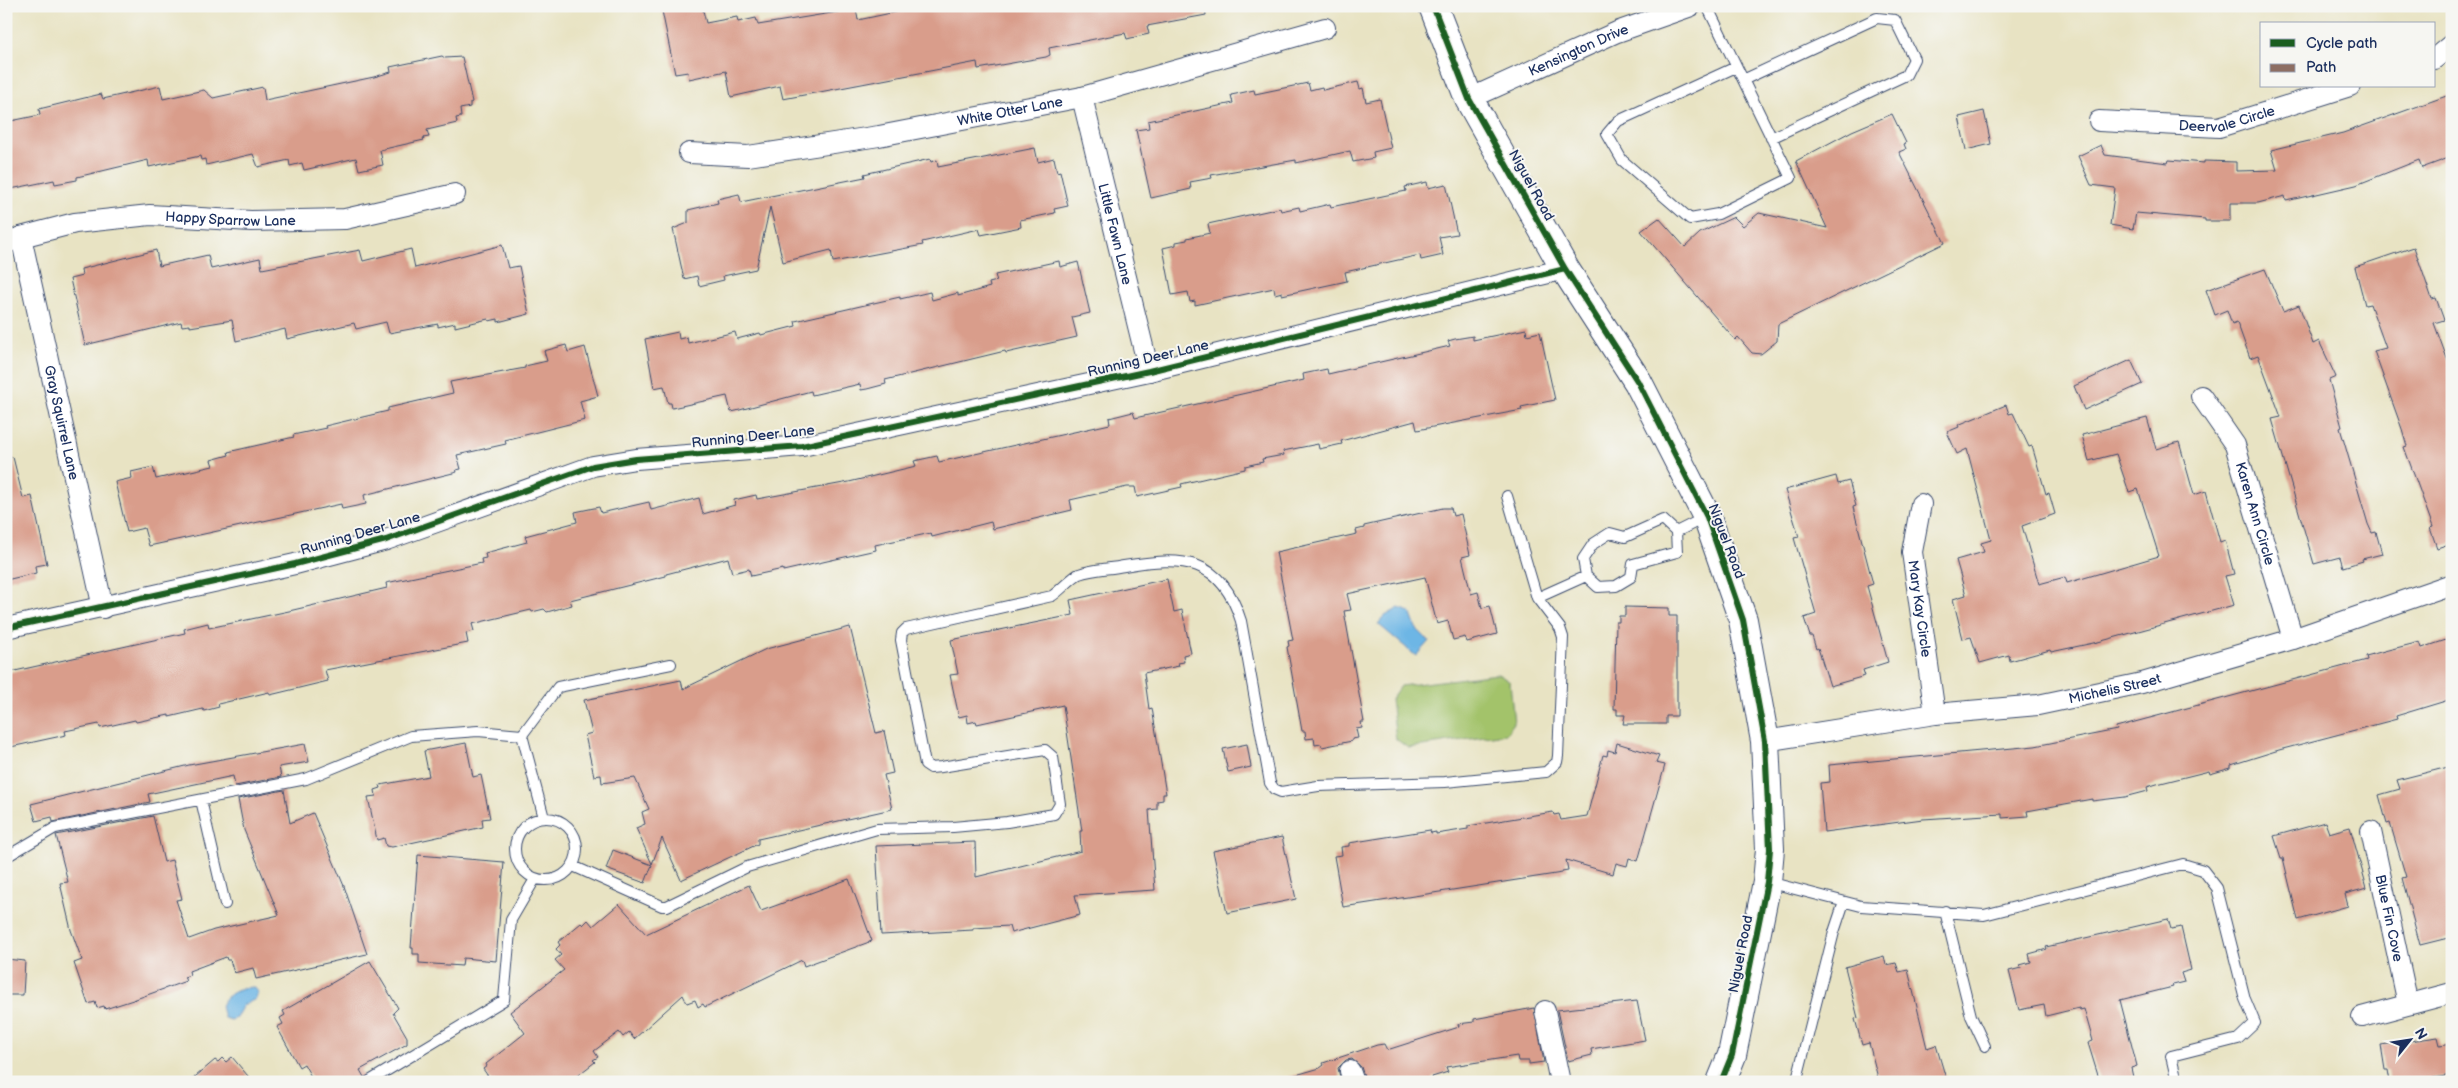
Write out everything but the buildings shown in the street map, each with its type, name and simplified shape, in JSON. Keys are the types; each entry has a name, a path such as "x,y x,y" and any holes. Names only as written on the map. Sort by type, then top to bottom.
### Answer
{"main road":[{"name":"Niguel Road","path":"1433,6 1469,99 1565,269 1638,382 1707,517 1743,620 1765,741 1770,849 1767,882 1732,1056 1721,1082"}],"street":[{"name":"Kensington Drive","path":"1469,99 1617,32 1690,6"},
{"name":"White Otter Lane","path":"689,153 748,156 878,136 1082,96 1325,28"},
{"path":"2436,57 2452,44"},
{"name":"Deervale Circle","path":"2099,121 2219,127 2344,88"},
{"name":"Little Fawn Lane","path":"1082,96 1149,371"},
{"name":"Happy Sparrow Lane","path":"14,240 75,223 150,215 251,221 345,219 455,194"},
{"name":"Gray Squirrel Lane","path":"14,240 103,608"},
{"name":"Running Deer Lane","path":"6,628 295,564 386,540 593,466 636,459 802,446 1149,371 1565,269"},
{"name":"Karen Ann Circle","path":"2201,396 2235,445 2293,639"},
{"name":"Mary Kay Circle","path":"1920,504 1912,552 1935,714"},
{"name":"Michelis Street","path":"1765,741 1935,714 2038,705 2123,687 2293,639 2452,584"},
{"name":"Blue Fin Cove","path":"2371,831 2408,1004"},
{"path":"2362,1017 2452,994"},
{"path":"1545,1011 1560,1082"}],"lane":[{"path":"1707,6 1791,178 1718,214 1690,219 1622,160 1607,134 1618,121 1736,66"},
{"path":"1743,80 1878,18 1895,20 1914,59 1906,75 1771,138"},
{"path":"573,866 662,906 667,906 747,867 877,829 954,828 1054,814 1060,804 1053,757 1045,750 941,767 931,768 925,764 901,640 902,633 906,629 1052,596 1063,589 1077,575 1161,560 1185,562 1204,569 1222,582 1235,601 1241,621 1270,783 1274,789 1281,792 1318,786 1445,782 1546,772 1552,769 1558,756 1563,637 1560,628 1537,598 1507,496"},
{"path":"1676,532 1707,517"},
{"path":"1663,520 1676,532 1677,552 1633,564 1631,577 1616,586 1598,587 1586,576 1583,559 1593,544 1610,533 1626,537 1663,520"},
{"path":"1537,598 1586,576"},
{"path":"522,736 558,687 671,664"},
{"path":"6,857 55,828 306,779 411,736 478,731 522,736"},
{"path":"522,736 544,818"},
{"path":"201,800 225,904"},
{"path":"544,818 562,822 575,837 578,847 573,866 566,874 557,879 546,881 535,879 526,873 519,864 515,854 516,843 520,833 526,826 544,818"},
{"path":"1767,882 1861,906 1984,915 2183,864 2203,870 2217,888 2245,999 2255,1023 2238,1039 2171,1056 2177,1082"},
{"path":"368,1082 504,1000 510,920 535,879"},
{"path":"1800,1082 1798,1075 1834,932 1844,902"},
{"path":"1945,911 1971,1016 1985,1046"}],"green space":[{"path":"1498,674 1510,682 1514,723 1506,734 1408,748 1396,739 1391,699 1400,686"}],"water":[{"path":"1399,608 1410,612 1416,628 1429,641 1416,656 1378,624 1385,616"},
{"path":"254,987 258,992 256,999 243,1005 236,1018 231,1020 224,1018 221,1006 226,998 244,988"}],"cycle path":[{"path":"1433,6 1469,99 1565,269 1638,382 1707,517 1743,620 1765,741 1770,849 1767,882 1732,1055 1721,1082"},
{"path":"6,628 295,564 386,540 593,466 636,459 802,446 1149,371 1565,269"}]}
